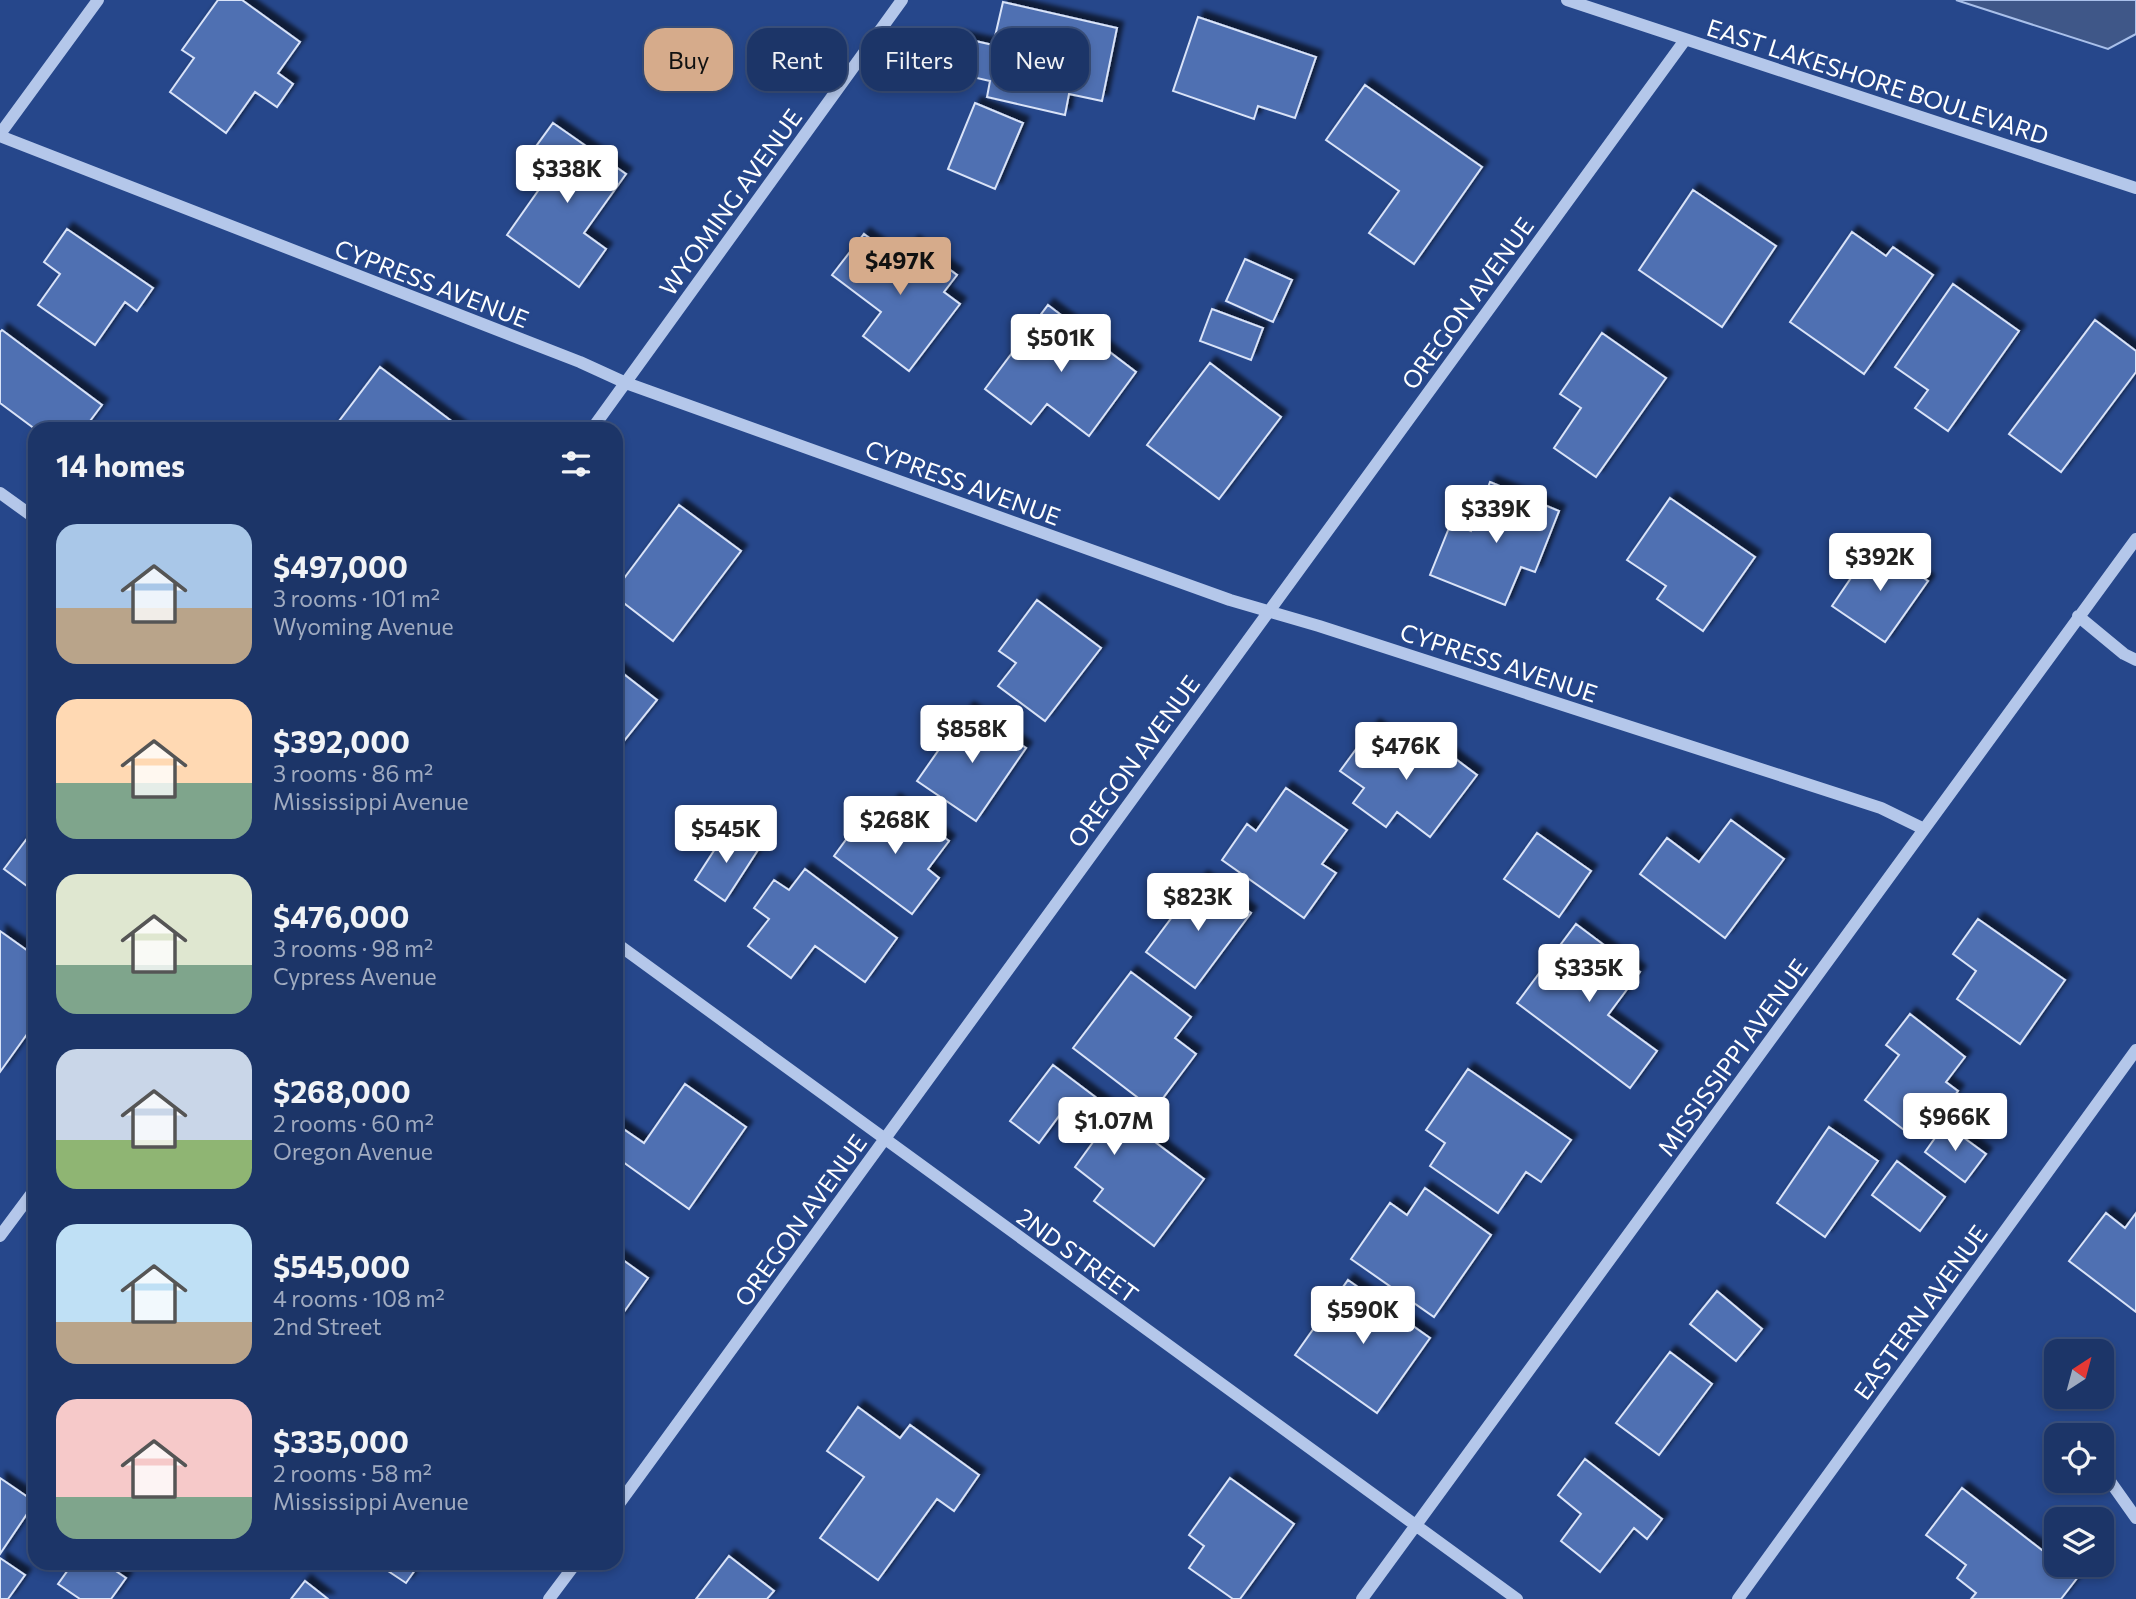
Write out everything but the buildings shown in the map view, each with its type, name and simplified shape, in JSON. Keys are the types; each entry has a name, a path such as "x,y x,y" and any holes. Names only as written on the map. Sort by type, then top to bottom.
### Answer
{"street":[{"path":"0,135 98,0"},
{"name":"WYOMING AVENUE","path":"597,422 902,0"},
{"name":"EAST LAKESHORE BOULEVARD","path":"1567,0 2136,188"},
{"name":"OREGON AVENUE","path":"623,1498 1685,40"},
{"name":"CYPRESS AVENUE","path":"0,135 580,362 626,383 1230,600 1269,610 1881,808 1924,829"},
{"path":"0,492 28,513"},
{"name":"MISSISSIPPI AVENUE","path":"1362,1599 2136,539"},
{"path":"2078,616 2124,654 2136,660"},
{"name":"2ND STREET","path":"623,948 1517,1599"},
{"name":"EASTERN AVENUE","path":"1738,1599 2136,1050"},
{"path":"0,1236 28,1198"},
{"path":"2114,1487 2136,1518"},
{"path":"549,1599 571,1570"}],"water":[{"path":"1956,0 2136,0 2136,34 2108,49"}]}
